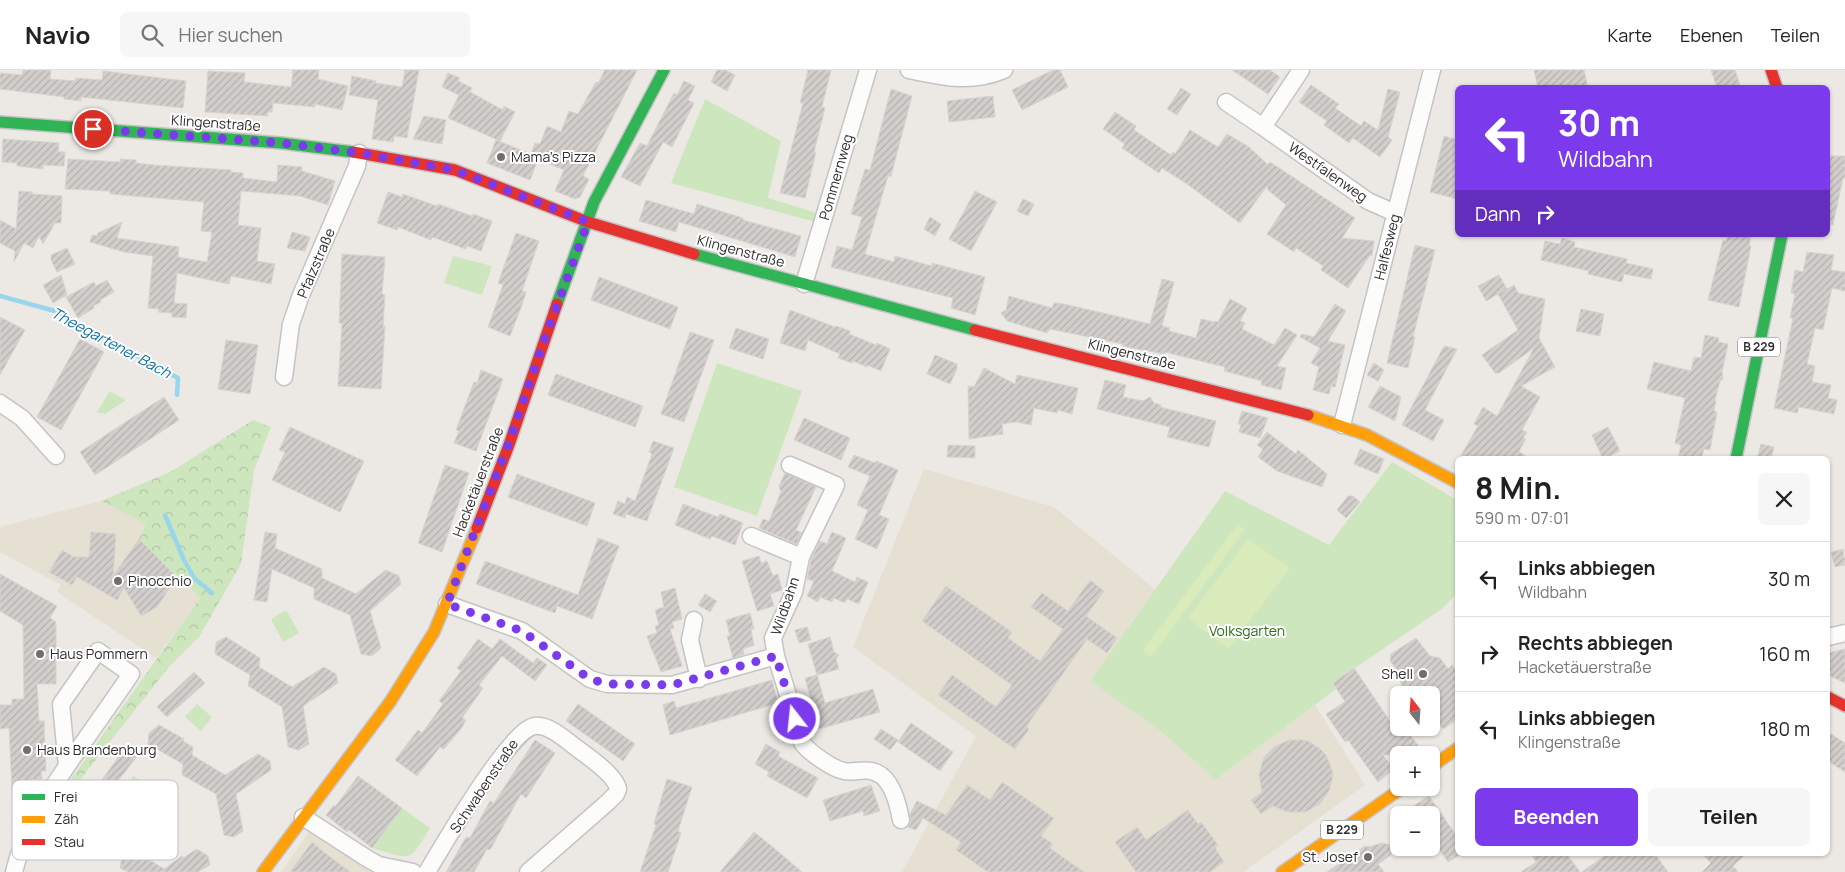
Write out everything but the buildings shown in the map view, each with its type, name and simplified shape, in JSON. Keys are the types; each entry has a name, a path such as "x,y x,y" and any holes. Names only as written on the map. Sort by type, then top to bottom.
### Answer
{"street":[{"name":"Hacketäuerstraße","path":"263,872 390,702 434,632 447,604 508,445 545,338 600,190 664,70"},
{"name":"Pommernweg","path":"804,284 868,70"},
{"path":"910,70 938,76 964,78 985,77 1004,70"},
{"path":"1263,127 1301,70"},
{"name":"Halfesweg","path":"1342,425 1432,70"},
{"path":"1771,70 1776,85"},
{"name":"Westfalenweg","path":"1226,102 1368,201 1395,213"},
{"name":"Klingenstraße","path":"0,122 273,142 359,153 455,170 588,222 668,246 994,335 1282,407 1342,425 1367,435 1455,481"},
{"name":"Pfalzstraße","path":"284,377 294,316 301,295 357,166 359,153"},
{"name":"B 229","path":"1737,456 1782,237"},
{"path":"0,403 22,418 56,456"},
{"name":"Wildbahn","path":"790,465 836,485 801,557 794,592 773,638 776,656 802,743 816,756 837,769 849,772 871,771 885,778 898,804 900,820"},
{"path":"751,536 801,557"},
{"name":"Wildbahn","path":"447,604 522,631 598,683 672,685 776,656"},
{"path":"694,620 690,640 699,679"},
{"path":"1830,637 1845,633"},
{"path":"58,780 132,674 98,651 60,704 67,766"},
{"path":"1830,698 1845,706"},
{"name":"Schwabenstraße","path":"427,872 508,748 526,729 541,726 549,729 613,777 618,788 616,794 608,802 528,872"},
{"path":"1440,761 1455,750"},
{"name":"B 229","path":"1282,872 1391,796"},
{"path":"303,817 355,852 374,862 413,872"}],"shaded area":[{"path":"924,469 1054,507 1155,589 1090,681 1159,730 1208,773 1214,781 1315,705 1365,785 1244,872 902,872 976,736 853,647"},
{"name":"Pinocchio","path":"101,501 147,524 177,577 200,598 156,658 57,592 61,585 0,552 0,527"},
{"path":"311,829 328,839 372,872 281,872"}],"green space":[{"path":"705,99 781,141 768,198 814,212 823,221 812,221 671,183"},
{"path":"453,256 492,266 482,295 444,283"},
{"path":"717,363 802,391 757,516 674,487"},
{"path":"110,391 126,400 105,414 97,412"},
{"path":"253,420 271,427 254,470 241,564 199,637 169,667 80,780 70,780 200,598 139,539 146,524 101,501 170,472"},
{"name":"Volksgarten","path":"1392,462 1455,499 1455,595 1443,608 1333,683 1336,689 1214,781 1208,773 1159,730 1090,681 1225,491 1329,545"},
{"path":"1238,524 1245,530 1151,657 1143,650"},
{"path":"1248,539 1290,568 1228,649 1188,618"},
{"path":"286,610 299,633 283,642 271,619"},
{"path":"197,704 212,717 201,731 185,717"},
{"path":"133,776 140,780 131,780"},
{"path":"402,808 430,828 418,848 408,856 402,856 372,848"}],"waterway":[{"name":"Theegartener Bach","path":"0,296 55,311 178,378 177,395"},
{"name":"Theegartener Bach","path":"165,515 184,560 194,578 212,593"}],"traffic: fast":[{"path":"557,304 594,202 664,70"},
{"path":"0,122 281,143 353,152"},
{"path":"1737,456 1782,237"},
{"path":"694,254 975,330"}],"traffic: slow":[{"path":"1308,415 1367,435 1455,481"},
{"path":"263,872 390,702 434,632 477,528"},
{"path":"1440,761 1455,750"},
{"path":"1282,872 1391,796"}],"traffic: jam":[{"path":"1771,70 1776,85"},
{"path":"353,152 455,170 588,222 694,254"},
{"path":"477,528 509,445 557,304"},
{"path":"975,330 1308,415"},
{"path":"1830,698 1845,706"}],"place":[{"name":"Mama's Pizza","path":"501,157"},
{"name":"Pinocchio","path":"118,581"},
{"name":"Haus Pommern","path":"40,654"},
{"name":"Shell","path":"1423,674"},
{"name":"Haus Brandenburg","path":"27,750"},
{"name":"St. Josef","path":"1368,857"}],"route":[{"path":"93,129 281,143 359,153 455,170 588,222 477,529 447,604 522,631 598,683 672,685 776,656 795,719"}]}
